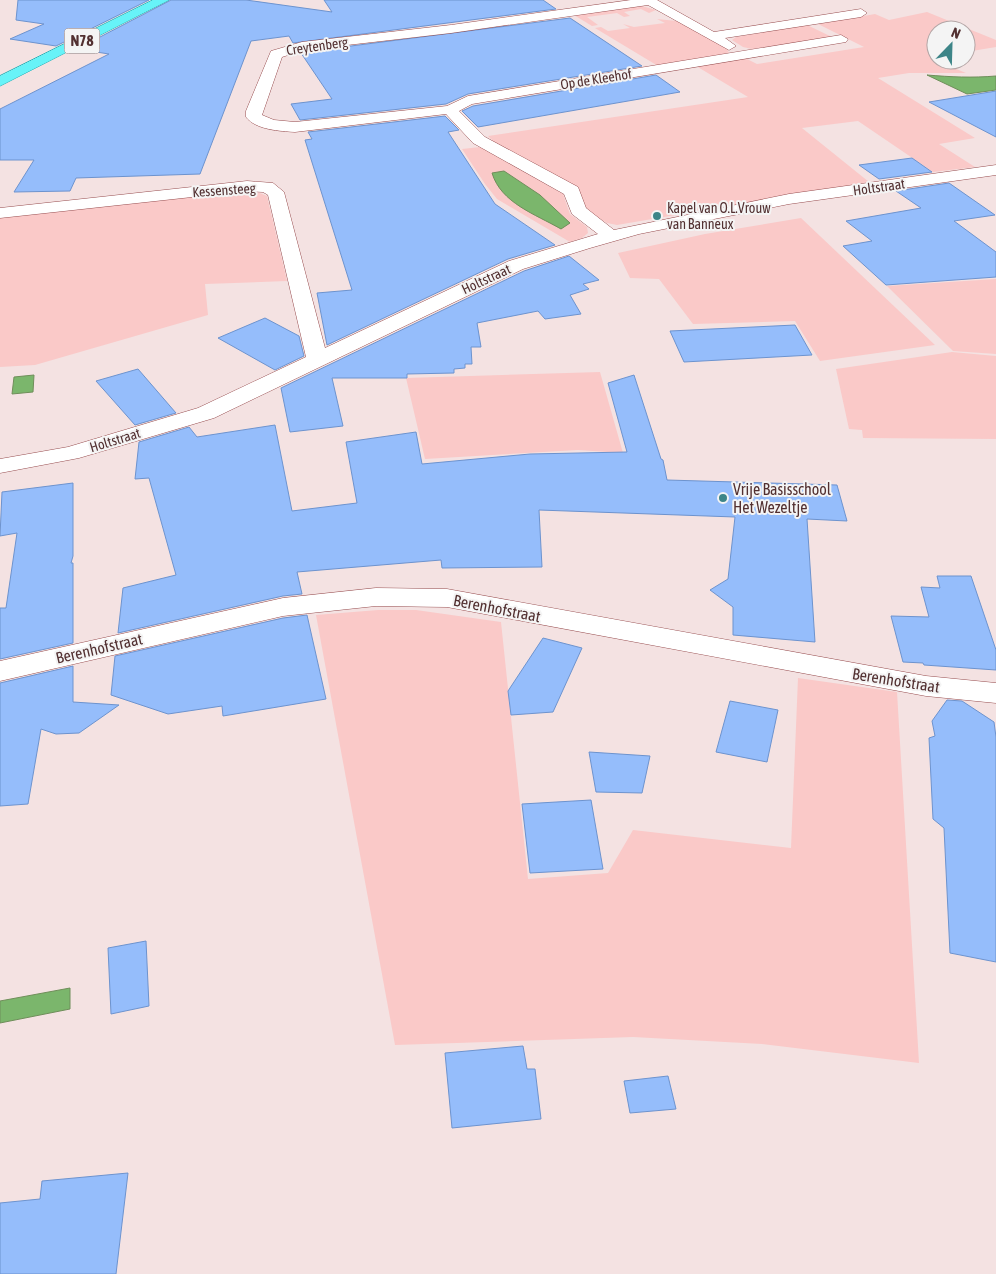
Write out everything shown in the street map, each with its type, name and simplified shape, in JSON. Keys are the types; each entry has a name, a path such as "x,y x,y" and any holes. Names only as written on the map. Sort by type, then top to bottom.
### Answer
{"main road":[{"name":"N78","path":"0,82 163,0"}],"street":[{"path":"649,1 745,55"},
{"name":"Creytenberg","path":"450,110 432,110 295,127 278,126 260,121 254,116 254,111 276,54 281,50 302,46 451,30 649,1"},
{"path":"713,36 861,13"},
{"path":"654,16 673,14"},
{"name":"Op de Kleehof","path":"450,110 468,100 841,39 805,22"},
{"path":"450,110 479,140 572,191 578,210 611,236"},
{"name":"Holtstraat","path":"0,466 71,453 206,413 317,358 516,265 611,236 636,229 789,199 996,170"},
{"name":"Kessensteeg","path":"0,213 247,186 267,188 276,192 317,358"},
{"name":"Berenhofstraat","path":"0,671 283,607 376,597 447,598 651,638 926,686 996,693"}],"shaded area":[{"path":"642,6 656,10 649,13 641,9 624,12 630,16 624,17 617,13 587,17 598,25 592,26 574,15"},
{"path":"927,12 947,20 926,20 926,70 959,70 966,73 909,73 878,78 975,138 939,144 975,167 933,172 858,121 802,128 869,182 617,225 607,223 588,212 579,191 495,143 488,136 748,97 696,66 745,58 757,64 864,47 818,24 875,14 889,20"},
{"path":"657,19 677,21 727,49 729,53 658,66 595,28 601,27 608,31 630,28 623,24 634,27 665,23"},
{"path":"807,25 832,37 752,49 743,47 732,40 736,37"},
{"path":"976,32 996,40 996,47 976,50"},
{"path":"927,75 961,77 996,76 996,90 967,94"},
{"path":"480,147 563,194 570,214 587,227 588,233 582,238 570,242 497,199 462,149"},
{"path":"504,171 540,195 570,223 561,229 530,213 511,200 496,183 492,173"},
{"path":"250,189 267,196 287,281 205,284 208,315 35,365 0,367 0,216"},
{"path":"801,218 935,345 820,361 795,321 693,324 659,279 630,278 618,253 705,234"},
{"path":"996,279 996,354 953,351 887,286"},
{"path":"952,352 996,356 996,439 863,438 862,430 849,429 836,369"},
{"path":"600,372 623,453 578,450 425,459 406,378"},
{"path":"34,375 33,392 12,394 14,377"},
{"path":"378,610 416,610 501,622 528,879 608,873 633,830 791,848 798,678 897,692 919,1063 762,1044 633,1037 395,1045 316,615"},
{"path":"70,988 70,1009 0,1023 0,1001"}],"building":[{"path":"18,0 149,0 56,46 10,39 44,24 16,20"},
{"path":"171,0 246,0 332,12 324,0 543,0 556,9 293,43 289,36 251,41 200,174 76,178 70,191 14,192 34,160 0,160 0,109 109,54 77,49"},
{"path":"570,18 642,66 468,94 446,104 300,120 291,104 332,99 301,53 304,52"},
{"path":"656,75 680,92 478,127 462,111 473,106"},
{"path":"996,91 996,137 929,102"},
{"path":"445,116 459,130 448,132 495,204 555,245 508,259 327,345 317,293 352,290 305,140 312,139 308,132"},
{"path":"912,158 932,172 879,179 859,165"},
{"path":"949,183 995,215 954,221 996,252 996,277 886,285 843,246 872,241 846,221 921,208 896,191"},
{"path":"569,256 599,280 583,284 589,289 570,295 581,314 545,319 538,311 477,323 481,347 471,347 472,364 465,364 465,368 454,369 454,373 407,374 407,378 332,378 343,426 290,432 281,388 524,271"},
{"path":"265,318 299,336 304,356 275,370 218,338"},
{"path":"795,325 812,355 684,362 670,331"},
{"path":"138,369 176,413 135,425 96,381"},
{"path":"634,375 661,459 663,460 667,480 837,485 847,521 807,519 815,642 733,635 733,607 710,590 728,579 735,517 539,510 542,567 442,568 441,560 297,572 302,594 283,596 118,633 123,588 176,575 149,478 135,479 139,442 189,427 197,437 275,425 292,511 357,503 346,442 416,432 422,464 530,454 627,452 608,383"},
{"path":"73,483 73,556 71,563 73,563 73,643 0,659 0,608 6,608 17,533 0,536 2,492"},
{"path":"937,576 971,576 996,650 996,670 903,662 891,616 929,617 921,587 940,588"},
{"path":"307,615 326,699 223,716 222,706 168,714 111,695 115,656 283,618"},
{"path":"543,638 582,648 553,712 511,715 508,691"},
{"path":"73,666 73,702 119,705 79,733 56,734 41,729 28,804 0,806 0,683"},
{"path":"947,700 962,701 994,722 996,737 996,962 950,953 944,828 933,819 929,738 935,736 932,721"},
{"path":"730,701 778,710 767,762 716,752"},
{"path":"589,752 650,756 642,793 596,792"},
{"path":"591,800 603,869 530,873 522,804"},
{"path":"146,941 149,1006 111,1014 108,948"},
{"path":"523,1046 527,1069 535,1069 541,1119 452,1128 445,1053"},
{"path":"668,1076 676,1109 630,1113 624,1081"},
{"path":"128,1173 116,1274 0,1274 0,1203 40,1199 42,1181"}],"place":[{"name":"Kapel van O.L.Vrouw van Banneux","path":"657,216"},
{"name":"Vrije Basisschool Het Wezeltje","path":"723,498"}]}
